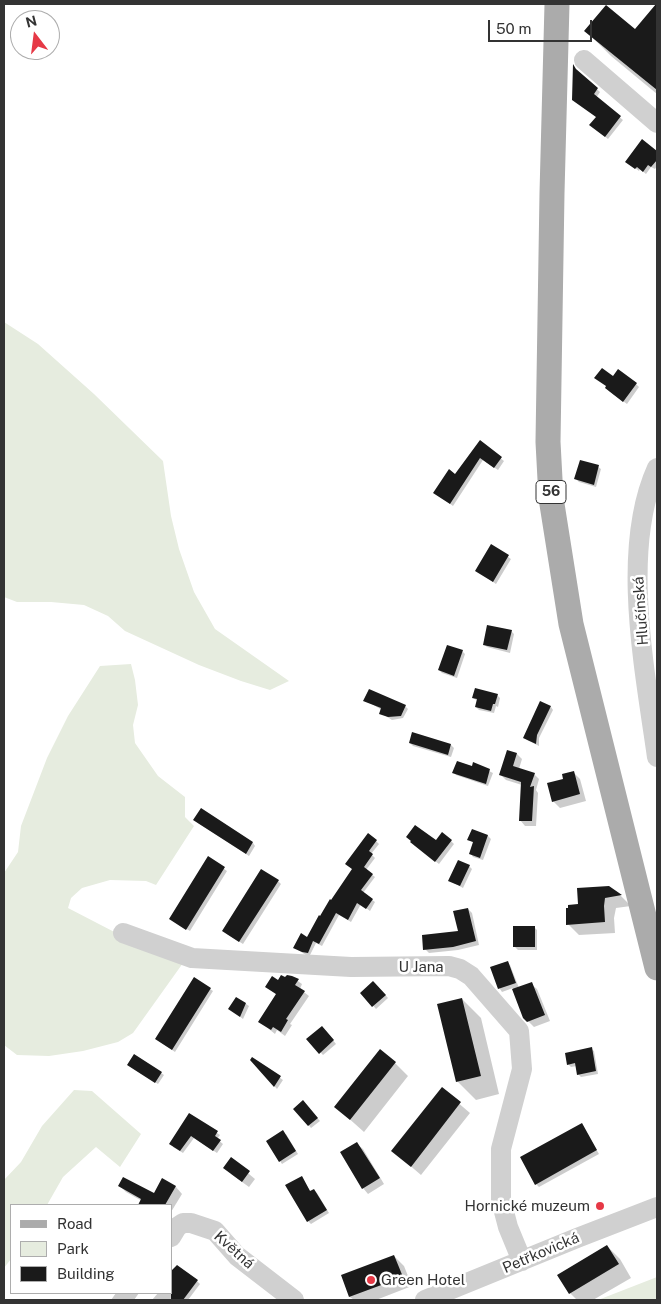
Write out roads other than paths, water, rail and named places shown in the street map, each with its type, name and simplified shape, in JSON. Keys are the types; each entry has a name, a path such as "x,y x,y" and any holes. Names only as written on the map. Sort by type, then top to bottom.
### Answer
{"main road":[{"name":"56","path":"556,4 548,442 551,498 572,624 657,968"}],"street":[{"path":"584,60 657,123"},
{"name":"Hlučínská","path":"657,468 642,510 638,550 639,615 657,757"},
{"name":"U Jana","path":"123,933 192,958 351,967 449,966 460,969 471,976 519,1031 522,1069 501,1149 501,1200 508,1227 522,1261"},
{"name":"Petřkovická","path":"426,1300 657,1207"},
{"name":"Květná","path":"172,1234 182,1223 191,1223 215,1231 237,1256 294,1300"}],"place":[{"name":"Hornické muzeum","path":"600,1206"},
{"name":"Green Hotel","path":"371,1280"}]}
